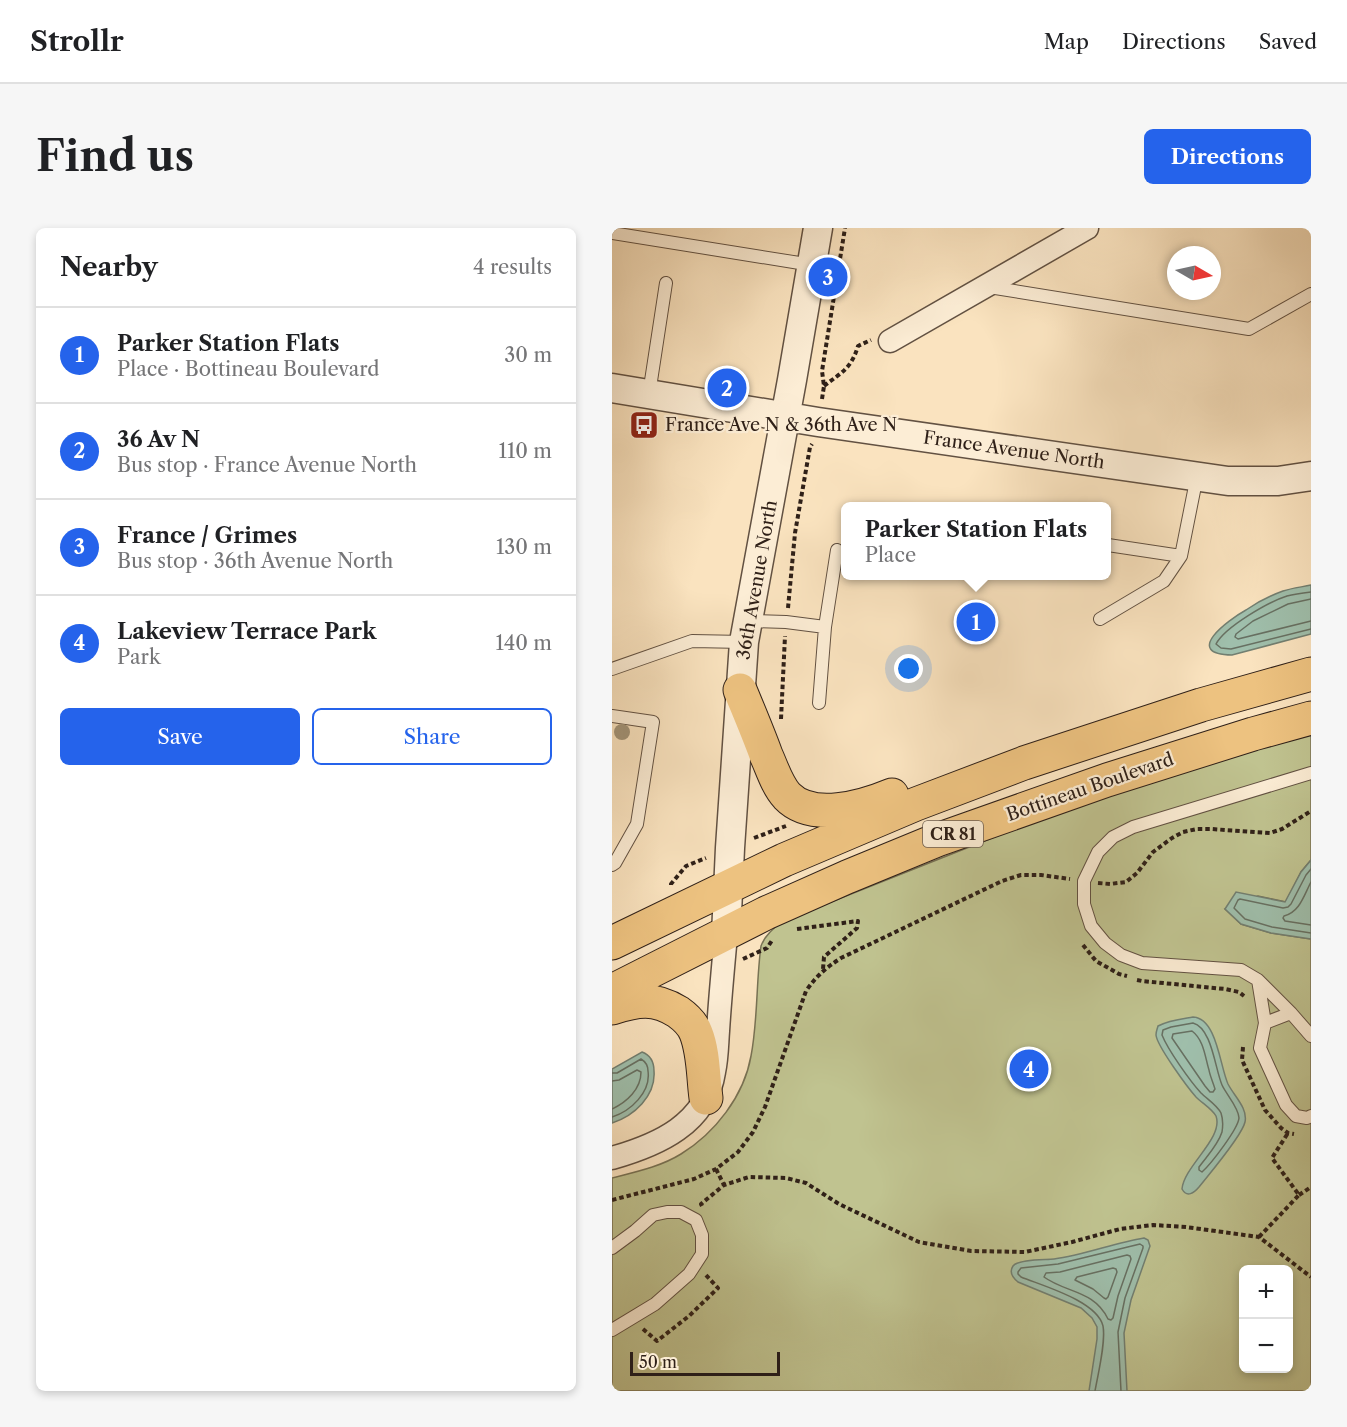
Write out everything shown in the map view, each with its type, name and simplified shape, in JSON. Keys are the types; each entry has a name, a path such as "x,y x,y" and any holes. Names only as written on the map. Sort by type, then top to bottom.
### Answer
{"main road":[{"name":"CR 81","path":"612,943 784,860 925,801 1024,763 1201,705 1311,674"},
{"path":"740,690 776,778 786,796 800,806 818,810 838,810 877,801 1033,741 1201,705"},
{"name":"Bottineau Boulevard","path":"612,991 772,910 937,840 1107,780 1252,734 1311,718"},
{"path":"612,1008 630,1002 646,1001 666,1005 683,1016 695,1031 701,1051 706,1098"}],"street":[{"name":"36th Avenue North","path":"726,934 740,690 746,631 818,228"},
{"path":"890,341 1087,228"},
{"name":"France Avenue North","path":"612,388 818,422 1228,481 1278,481 1311,476"},
{"path":"612,1158 657,1143 675,1132 694,1116 706,1098 714,1073 726,934"}],"lane":[{"path":"612,233 812,265"},
{"path":"649,394 666,283"},
{"path":"985,286 1250,329 1311,294"},
{"path":"1100,619 1164,581 1182,556 1197,476"},
{"path":"1111,546 1182,556"},
{"path":"819,703 825,627 837,550"},
{"path":"612,669 692,640 786,622 825,627"},
{"path":"612,716 653,722 637,824 612,865"},
{"path":"1311,773 1133,827 1113,837 1098,852 1084,881 1084,904 1091,926 1105,943 1121,955 1142,963 1241,969 1258,980 1311,1036"},
{"path":"1258,980 1265,1023 1260,1048 1286,1105 1296,1116 1307,1118 1311,1116"},
{"path":"1265,1023 1291,1013"},
{"path":"612,1248 653,1215 668,1212 681,1212 696,1220 702,1235 702,1254 689,1274 655,1304 612,1330"}],"path":[{"path":"845,228 822,371 824,386 849,367 855,358 858,346"},
{"path":"612,1200 694,1179 716,1169 738,1152 753,1132 765,1107 806,991 823,969 841,958 1002,882 1022,875 1041,875 1110,884 1126,882 1137,873 1154,852 1184,832 1204,829 1270,833 1282,829 1311,811"},
{"path":"1066,879 1066,888"},
{"path":"790,930 858,921 857,928 824,957 823,969"},
{"path":"1080,941 1096,961 1119,974 1142,981 1225,988 1239,992 1250,1000"},
{"path":"1246,1039 1242,1060 1265,1110 1288,1133 1301,1135"},
{"path":"1296,1116 1272,1158 1299,1196"},
{"path":"716,1169 724,1185"},
{"path":"706,1211 701,1204 724,1185 749,1177 786,1178 806,1183 839,1204 919,1242 971,1251 1025,1252 1120,1229 1153,1225 1186,1227 1259,1237 1311,1277"},
{"path":"1259,1237 1299,1196 1311,1187"},
{"path":"631,1318 657,1341 689,1316 718,1288 705,1274 710,1266"}],"green space":[{"path":"1311,731 1311,860 1301,872 1286,902 1258,896 1225,909 1241,924 1271,933 1311,939 1311,1391 612,1391 612,1178 656,1166 681,1154 716,1124 735,1099 751,1056 761,946 767,935 783,921 1095,797"}],"water":[{"path":"1311,585 1311,634 1232,655 1218,653 1211,649 1210,643 1213,636 1238,615 1279,593"},
{"path":"1311,860 1311,939 1271,933 1241,924 1225,909 1236,892 1285,902 1301,872"},
{"path":"1193,1017 1201,1019 1213,1034 1228,1084 1243,1107 1245,1122 1232,1145 1199,1187 1193,1193 1188,1194 1182,1189 1184,1180 1214,1133 1217,1125 1216,1116 1187,1085 1167,1057 1156,1035 1158,1026"},
{"path":"642,1052 651,1059 653,1065 654,1080 651,1089 642,1104 628,1115 612,1123 612,1069"},
{"path":"1144,1238 1148,1240 1150,1246 1131,1300 1124,1333 1127,1391 1089,1391 1097,1339 1097,1327 1092,1318 1081,1308 1018,1282 1011,1270 1020,1262 1065,1257"}],"place":[{"name":"France / Grimes","path":"828,277"},
{"name":"36 Av N","path":"727,388"},
{"name":"France Ave N & 36th Ave N","path":"644,425"},
{"name":"Parker Station Flats","path":"976,622"},
{"name":"Lakeview Terrace Park","path":"1029,1069"}]}
